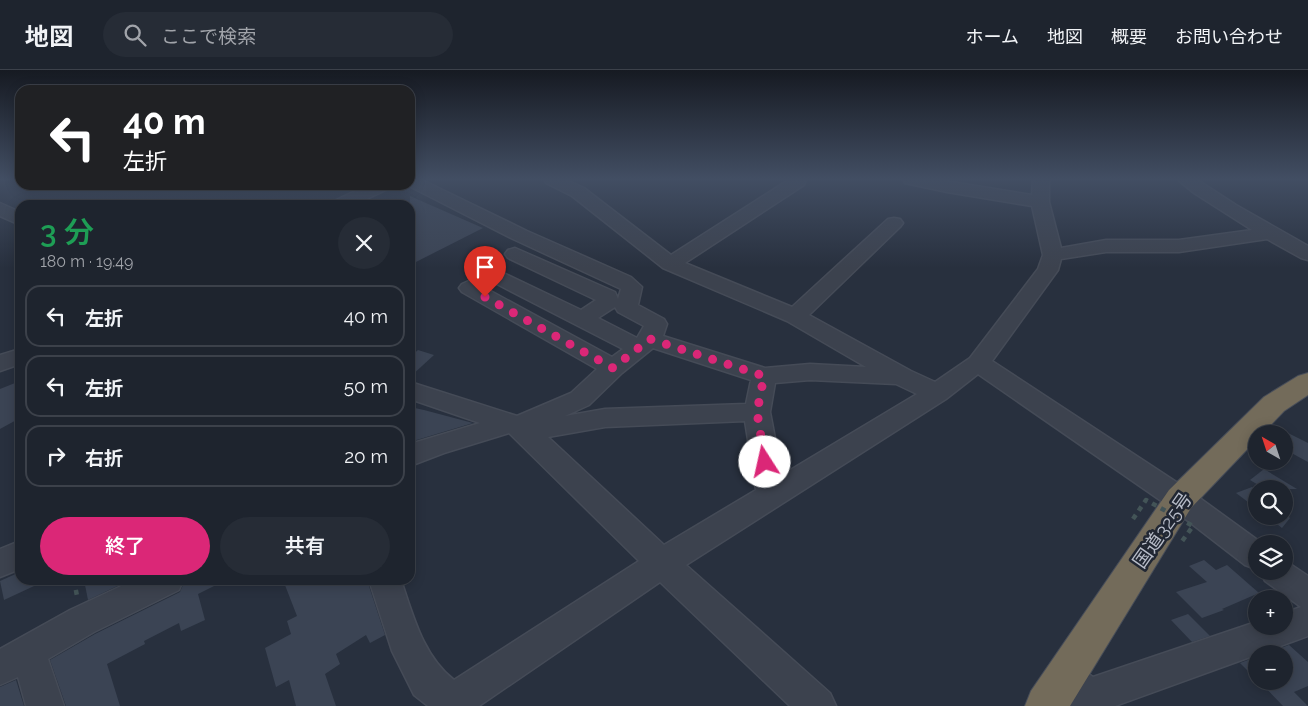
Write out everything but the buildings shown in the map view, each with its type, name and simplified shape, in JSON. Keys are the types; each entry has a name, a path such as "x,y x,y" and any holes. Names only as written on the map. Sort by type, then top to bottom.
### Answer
{"highway":[{"name":"国道325号","path":"1055,693 1180,499 1274,404 1308,382"}],"street":[{"path":"469,209 632,287 626,307 656,324 645,344 613,368 580,399 518,428"},
{"path":"599,209 670,264 794,316 902,376 937,393"},
{"path":"670,264 755,209"},
{"path":"387,585 404,640 427,682 456,704 662,563 937,393 978,363 1048,270 1053,255 1042,209"},
{"path":"1229,209 1268,232 1305,249"},
{"path":"794,316 894,223"},
{"path":"1053,255 1106,246 1179,246 1268,232"},
{"path":"538,242 509,257 495,275 469,288 613,368"},
{"path":"515,254 607,297 608,303 582,319"},
{"path":"495,275 582,319 645,344 764,376 810,372 902,376"},
{"path":"0,363 15,358"},
{"path":"978,363 1180,499 1248,550"},
{"path":"764,376 757,412 771,495"},
{"path":"415,392 518,428 816,706"},
{"path":"415,453 488,431 518,428 541,429 605,418 757,412"},
{"path":"0,563 15,556"},
{"path":"1288,580 1308,595"},
{"path":"45,706 14,660 82,621 157,585"},
{"path":"1055,693 1089,698 1308,620"}],"path":[{"path":"1133,519 1146,500 1192,526 1180,544"}],"route":[{"path":"485,297 613,368 650,339 764,376 757,412 765,462"}]}
